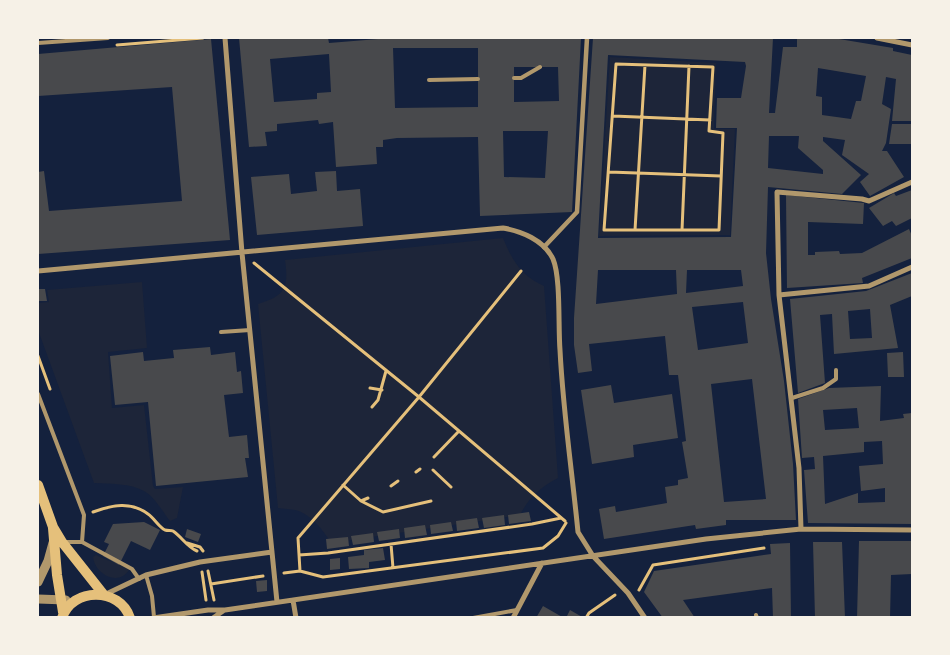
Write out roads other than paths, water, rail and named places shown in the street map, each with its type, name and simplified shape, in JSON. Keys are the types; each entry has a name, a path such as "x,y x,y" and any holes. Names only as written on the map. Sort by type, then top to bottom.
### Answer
{"main road":[{"path":"38,485 58,542 62,615"},
{"path":"58,542 104,595"},
{"path":"62,615 74,601 92,594 104,595 119,602 130,618"}],"street":[{"path":"225,38 242,253 277,602"},
{"path":"544,247 577,212 588,38"},
{"path":"876,38 912,45"},
{"path":"801,529 799,468 780,295 777,192 869,201 912,182"},
{"path":"38,271 503,228 519,231 544,247 553,259 557,282 560,352 578,532 592,556 624,589 645,618"},
{"path":"780,295 868,286 912,267"},
{"path":"154,617 208,610 225,610 706,539 801,529 912,530"},
{"path":"38,582 58,542"},
{"path":"104,595 146,575 203,562 272,552"},
{"path":"513,618 542,563"},
{"path":"38,599 74,601"},
{"path":"293,600 296,618"},
{"path":"213,618 225,610"}],"lane":[{"path":"38,43 108,38"},
{"path":"514,78 521,78 540,67"},
{"path":"429,80 478,80"},
{"path":"221,332 250,330"},
{"path":"792,398 829,385 836,379 836,370"},
{"path":"38,394 84,515 82,542"},
{"path":"58,542 72,540 82,542 132,569 139,579"},
{"path":"146,575 152,596 154,617"},
{"path":"474,618 517,610"}]}
